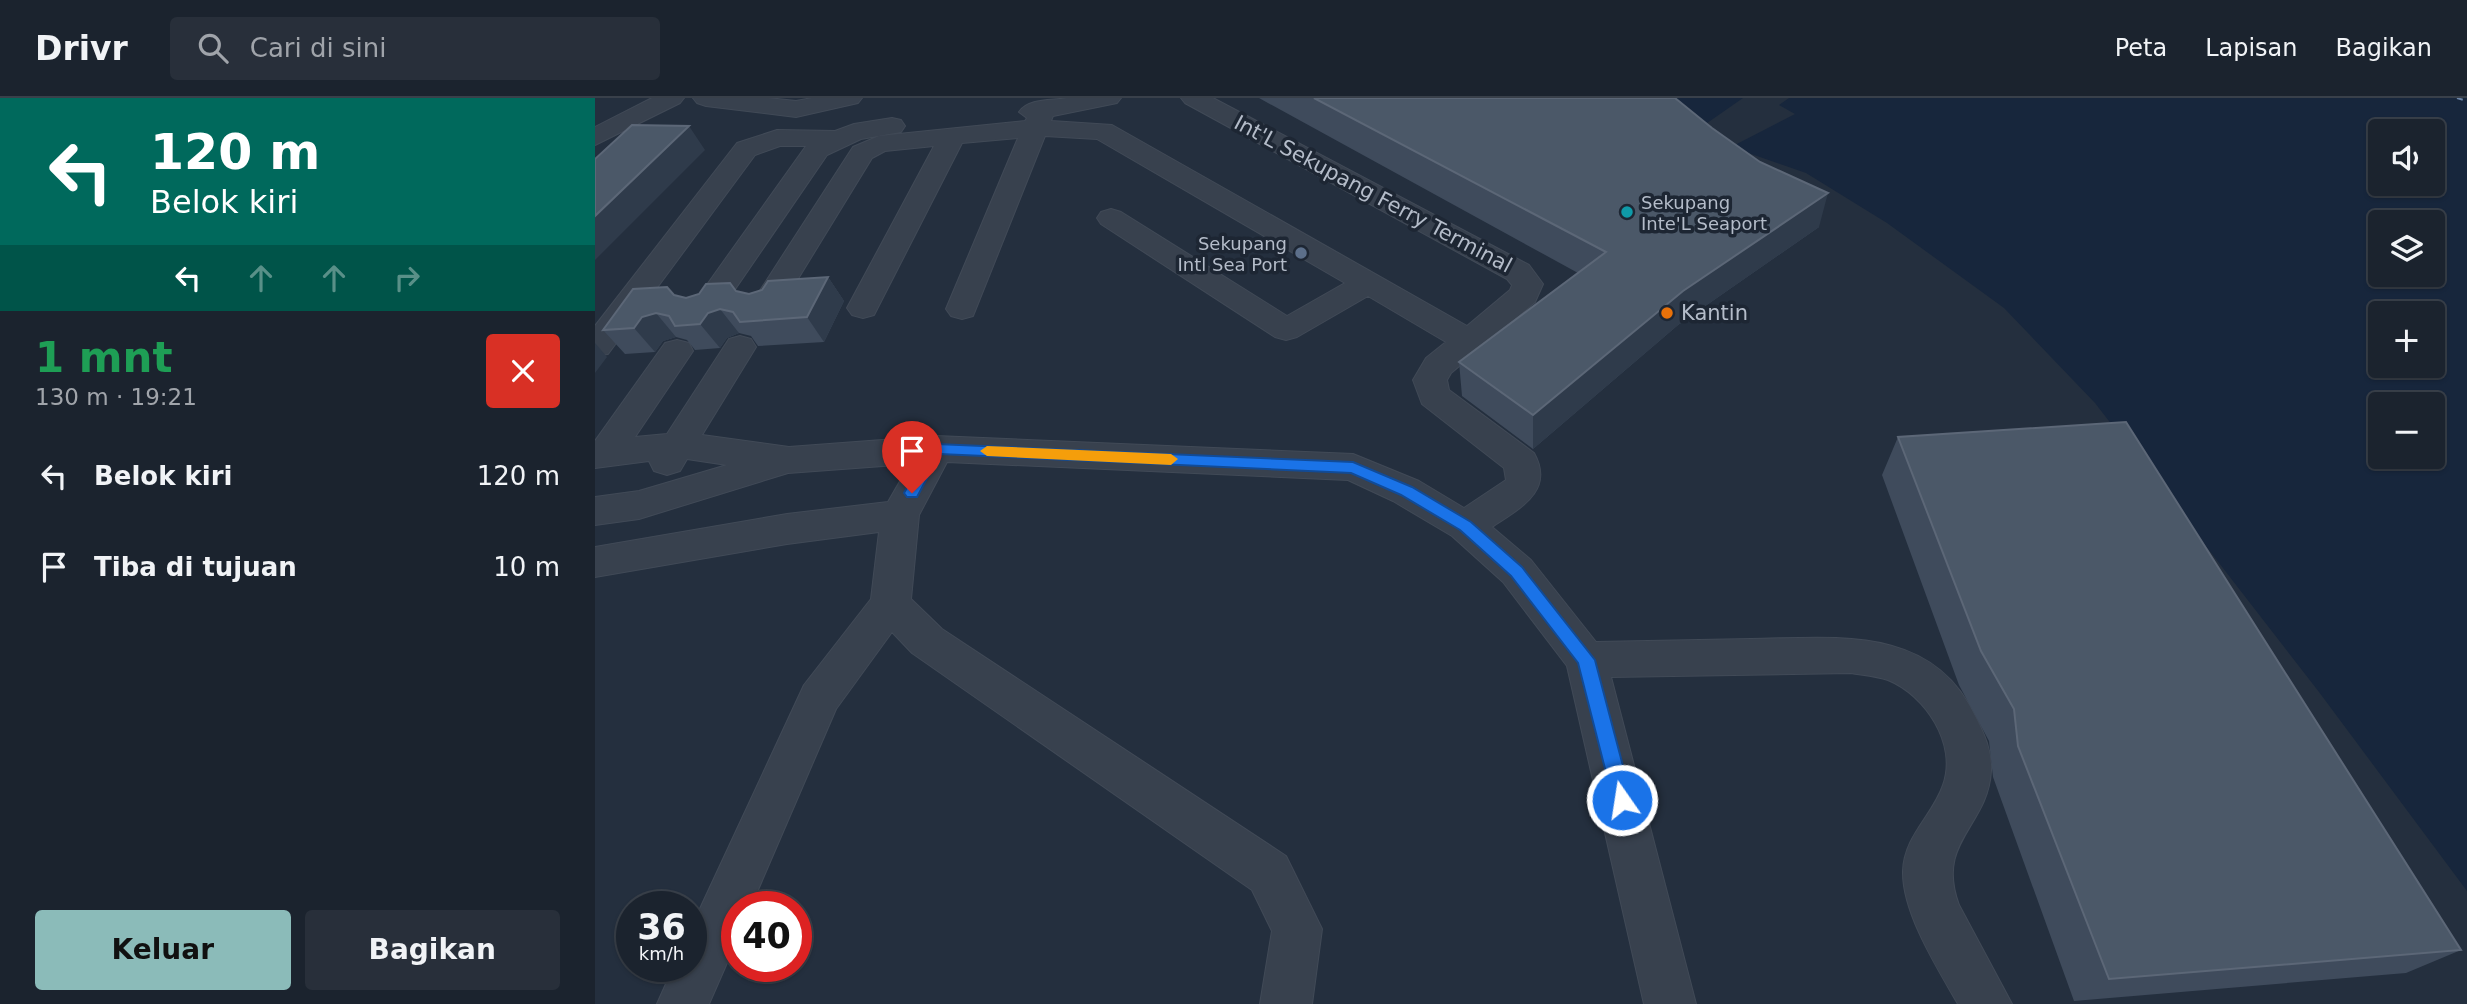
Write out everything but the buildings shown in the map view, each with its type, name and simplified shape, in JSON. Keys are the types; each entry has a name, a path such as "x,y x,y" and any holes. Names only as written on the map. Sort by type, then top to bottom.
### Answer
{"street":[{"path":"595,112 618,98"},
{"path":"595,137 671,98"},
{"path":"706,98 796,109 849,98"},
{"path":"765,306 862,153 879,144 953,137 1042,112 1108,98"},
{"name":"Int'L Sekupang Ferry Terminal","path":"1193,98 1518,272 1528,284 1524,295 1438,366 1430,380 1434,396 1521,462 1524,481 1518,491 1465,526"},
{"path":"962,309 1042,112"},
{"path":"705,310 818,149 836,139 869,128 1042,112 1103,131 1469,341"},
{"path":"863,309 953,137"},
{"path":"597,345 746,149 777,138 836,139"},
{"path":"1111,218 1286,330 1368,283"},
{"path":"639,505 740,347"},
{"path":"600,454 677,351"},
{"path":"600,454 679,445 789,460 936,449 1353,467 1406,491 1465,526 1517,571 1586,660 1670,1004"},
{"path":"683,1004 819,698 890,604 900,515 936,449"},
{"path":"595,511 639,505 789,460"},
{"path":"595,562 787,529 900,515"},
{"path":"890,604 927,641 1269,873 1297,929 1286,1004"},
{"path":"1586,660 1851,655 1882,659 1916,673 1946,698 1963,735 1969,762 1965,787 1931,845 1927,874 1934,905 1986,1004"}],"water":[{"path":"1676,98 2467,98 2467,891 2319,692 2095,403 2004,308 1887,223 1806,173 1731,147 1700,128"}],"pier":[{"name":"Sekupang Inte'L Seaport","path":"1743,98 1789,98 1779,105 1795,114 1731,147 1700,128"}],"ferry route":[{"path":"2457,98 2467,101"}],"slow traffic":[{"path":"987,451 1171,459"}],"place":[{"name":"Sekupang Inte'L Seaport","path":"1627,212"},
{"name":"Sekupang Intl Sea Port","path":"1301,253"},
{"name":"Kantin","path":"1667,313"}],"route":[{"path":"912,493 936,449 1353,467 1406,491 1465,526 1517,571 1586,660 1622,800"}]}
